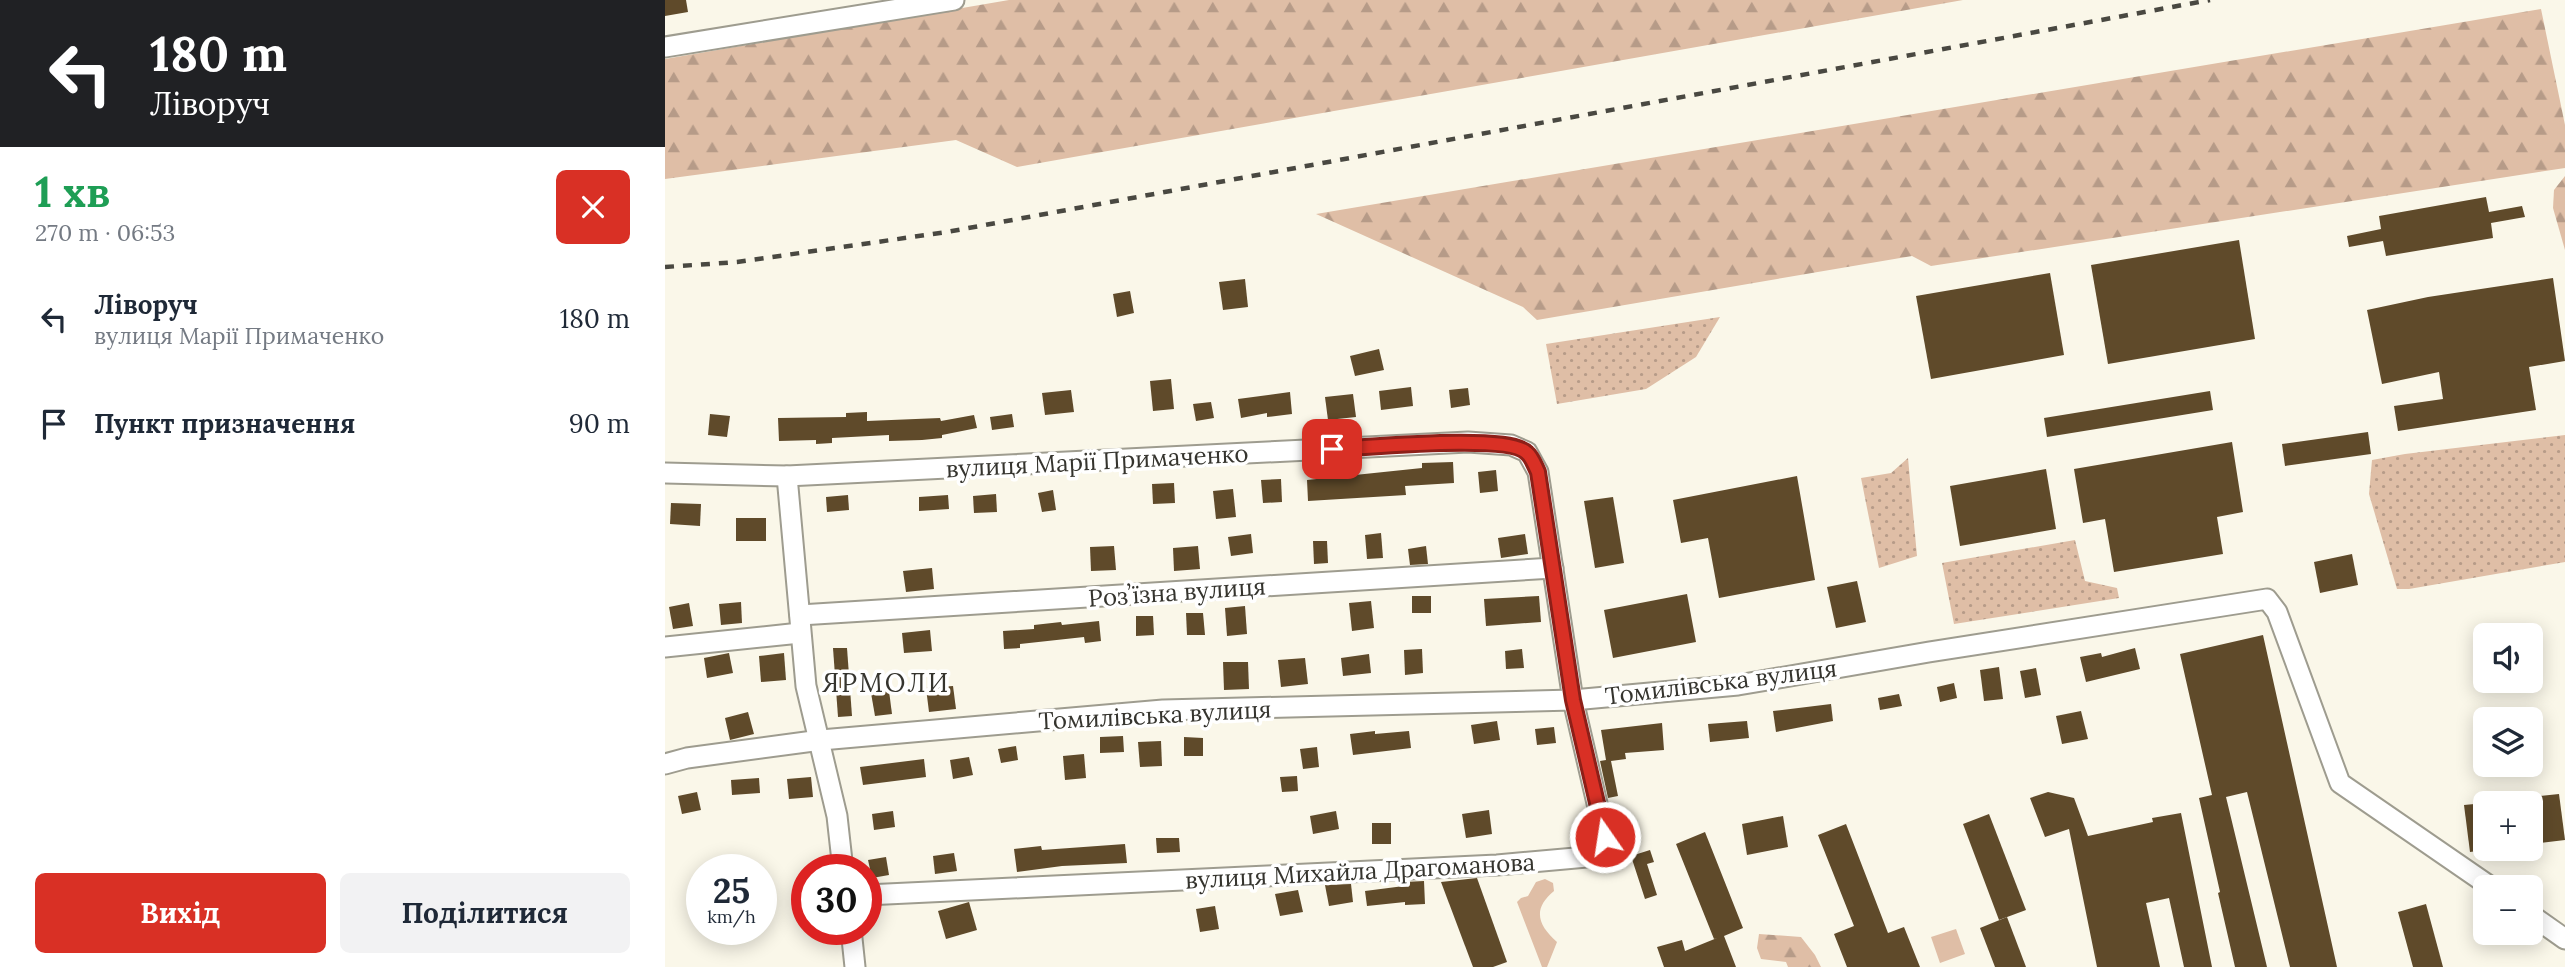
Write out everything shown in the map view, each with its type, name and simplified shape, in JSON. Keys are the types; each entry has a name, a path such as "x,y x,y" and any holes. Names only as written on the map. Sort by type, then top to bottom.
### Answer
{"street":[{"path":"665,47 954,0"},
{"name":"вулиця Марії Примаченко","path":"665,473 787,476 1468,442 1511,445 1527,452"},
{"name":"вулиця Михайла Драгоманова","path":"882,894 1497,866 1609,855 1573,700 1538,472 1527,452"},
{"path":"787,476 806,686 837,816 841,854"},
{"name":"Розʼїзна вулиця","path":"665,647 800,624 1553,568"},
{"name":"Томилівська вулиця","path":"665,764 687,758 821,740 1163,710 1573,700 1738,685 2267,599 2277,612 2340,783 2474,875"},
{"path":"2543,923 2565,939"},
{"path":"853,945 855,967"}],"green space":[{"path":"1009,0 1963,0 1017,167 956,140 665,179 665,59"},
{"path":"2541,9 2565,125 2565,168 1931,266 1912,256 1537,320 1523,307 1316,214"},
{"path":"2565,176 2565,250 2553,208 2554,190"},
{"path":"1720,317 1696,357 1646,389 1557,404 1546,344"},
{"path":"2565,435 2565,562 2397,589 2369,494 2372,460"},
{"path":"1908,458 1917,556 1879,568 1861,478 1891,473"},
{"path":"2075,540 2085,581 2117,588 2119,598 1954,624 1942,563"},
{"path":"1545,879 1553,883 1554,891 1543,904 1540,917 1545,929 1557,942 1547,967 1542,967 1517,902 1528,896 1536,882"},
{"path":"1956,929 1965,954 1940,963 1931,937"},
{"path":"1759,934 1801,937 1821,967 1788,967 1786,962 1761,959 1757,948"}],"building":[{"path":"665,0 686,0 688,12 665,16"},
{"path":"2486,197 2489,212 2522,206 2525,217 2491,223 2493,238 2386,256 2383,241 2349,247 2347,236 2381,229 2379,216"},
{"path":"2239,240 2255,339 2108,364 2091,265"},
{"path":"2050,273 2064,355 1931,379 1916,296"},
{"path":"2553,278 2565,361 2529,367 2536,410 2398,431 2394,406 2443,399 2439,372 2382,384 2367,310 2428,297"},
{"path":"1245,279 1248,307 1223,310 1219,282"},
{"path":"1130,291 1134,313 1117,317 1113,294"},
{"path":"1379,349 1384,370 1355,376 1350,356"},
{"path":"1171,379 1174,409 1153,411 1150,381"},
{"path":"1411,387 1413,406 1381,410 1379,391"},
{"path":"1468,388 1470,405 1451,408 1449,390"},
{"path":"1071,390 1074,412 1045,415 1042,393"},
{"path":"2210,391 2213,410 2047,437 2044,418"},
{"path":"1290,392 1292,414 1267,417 1267,413 1241,418 1238,399"},
{"path":"1353,394 1356,417 1328,420 1325,397"},
{"path":"1211,402 1214,418 1196,421 1193,404"},
{"path":"867,412 867,421 940,418 941,421 974,415 977,428 942,435 942,438 922,440 889,441 889,435 832,438 832,443 816,444 816,440 779,441 778,418 846,417 846,413"},
{"path":"710,414 730,416 727,437 708,435"},
{"path":"1012,414 1014,427 992,430 990,417"},
{"path":"2368,432 2371,454 2285,466 2282,444"},
{"path":"2232,442 2243,512 2217,517 2223,554 2114,572 2105,519 2083,523 2074,469"},
{"path":"1453,462 1454,483 1405,486 1406,495 1308,501 1307,480 1422,468 1422,463"},
{"path":"2046,469 2056,529 1960,546 1950,486"},
{"path":"1496,470 1498,491 1480,493 1478,472"},
{"path":"1797,476 1815,580 1719,598 1708,538 1681,543 1673,500"},
{"path":"1281,479 1282,502 1263,503 1261,480"},
{"path":"1174,483 1175,503 1153,504 1152,484"},
{"path":"1233,489 1236,517 1216,519 1213,491"},
{"path":"1053,490 1056,510 1042,512 1038,493"},
{"path":"996,494 997,512 974,513 973,496"},
{"path":"848,495 849,510 827,512 826,497"},
{"path":"948,495 949,509 919,511 919,497"},
{"path":"1613,497 1624,563 1595,568 1584,501"},
{"path":"671,503 701,504 700,526 670,524"},
{"path":"736,518 766,518 766,541 736,541"},
{"path":"1381,533 1383,558 1367,559 1365,535"},
{"path":"1251,534 1253,553 1231,556 1228,537"},
{"path":"1525,534 1528,554 1501,558 1498,538"},
{"path":"1313,541 1327,541 1328,563 1314,564"},
{"path":"1114,546 1116,570 1091,571 1090,547"},
{"path":"1198,546 1200,569 1174,571 1173,548"},
{"path":"1426,546 1428,564 1410,565 1408,549"},
{"path":"2352,554 2358,585 2320,593 2314,562"},
{"path":"932,568 934,589 906,592 903,571"},
{"path":"1857,581 1866,622 1836,628 1827,587"},
{"path":"1687,594 1696,642 1613,658 1604,610"},
{"path":"1412,596 1431,596 1431,613 1412,613"},
{"path":"1539,596 1541,622 1486,626 1484,599"},
{"path":"1371,601 1374,628 1352,631 1349,603"},
{"path":"741,602 742,623 721,625 719,604"},
{"path":"689,603 693,626 673,629 669,607"},
{"path":"1245,606 1247,634 1227,636 1225,608"},
{"path":"1186,613 1203,613 1205,635 1187,635"},
{"path":"1136,616 1153,616 1154,635 1136,636"},
{"path":"1099,621 1101,641 1085,643 1084,637 1020,644 1020,648 1004,649 1003,631 1034,629 1034,625 1061,622 1062,625"},
{"path":"930,630 932,651 904,653 902,633"},
{"path":"2263,635 2337,967 2290,967 2247,792 2226,797 2267,967 2235,967 2218,893 2220,892 2199,798 2212,795 2180,654"},
{"path":"833,648 847,648 852,716 838,717"},
{"path":"2135,648 2140,669 2086,682 2080,657 2101,653 2102,657"},
{"path":"1422,649 1423,673 1405,675 1404,650"},
{"path":"1522,649 1524,668 1506,669 1505,651"},
{"path":"729,653 733,673 707,678 704,658"},
{"path":"784,653 786,680 761,682 759,656"},
{"path":"1369,654 1371,673 1343,676 1341,658"},
{"path":"1305,658 1308,684 1281,687 1278,660"},
{"path":"1223,662 1248,662 1249,689 1224,690"},
{"path":"1999,667 2003,699 1984,701 1980,670"},
{"path":"2036,668 2041,695 2025,698 2020,671"},
{"path":"1954,683 1957,698 1940,702 1937,687"},
{"path":"953,686 956,709 929,712 926,688"},
{"path":"889,691 892,714 875,716 871,693"},
{"path":"1899,694 1902,706 1880,710 1878,698"},
{"path":"1831,704 1833,721 1776,732 1773,711"},
{"path":"2081,711 2088,739 2062,744 2056,716"},
{"path":"748,712 754,734 730,740 725,718"},
{"path":"1497,721 1500,740 1474,744 1471,725"},
{"path":"1747,721 1749,738 1710,742 1708,724"},
{"path":"1662,723 1664,750 1625,753 1626,759 1611,761 1618,796 1608,798 1600,761 1606,760 1601,730"},
{"path":"1554,727 1556,743 1537,745 1535,729"},
{"path":"1375,731 1375,734 1409,731 1411,748 1353,755 1350,734"},
{"path":"1123,736 1124,752 1100,753 1100,737"},
{"path":"1184,737 1203,738 1203,756 1184,756"},
{"path":"1161,741 1162,766 1140,767 1138,742"},
{"path":"1016,746 1018,760 1001,763 998,749"},
{"path":"1317,747 1319,767 1303,769 1300,749"},
{"path":"1084,754 1086,778 1065,780 1063,756"},
{"path":"969,757 973,775 953,779 950,760"},
{"path":"924,759 926,777 863,785 860,767"},
{"path":"1297,776 1298,791 1282,792 1280,777"},
{"path":"811,777 813,797 789,799 787,779"},
{"path":"759,778 760,793 732,795 731,780"},
{"path":"697,792 701,810 682,814 678,796"},
{"path":"2048,792 2074,798 2088,836 2153,822 2152,818 2181,813 2212,967 2184,967 2169,898 2146,903 2160,967 2097,967 2069,829 2045,837 2030,798"},
{"path":"2559,794 2565,840 2543,843 2543,796"},
{"path":"2473,804 2473,852 2470,852 2464,805"},
{"path":"1489,810 1492,834 1466,838 1462,814"},
{"path":"893,811 895,827 874,830 872,814"},
{"path":"1336,811 1339,829 1313,834 1310,816"},
{"path":"1989,814 2026,910 1999,920 1963,824"},
{"path":"1783,816 1788,847 1747,855 1742,824"},
{"path":"1372,823 1391,823 1391,844 1372,844"},
{"path":"1846,824 1888,933 1904,927 1920,967 1847,967 1834,934 1854,926 1818,835"},
{"path":"1705,832 1743,928 1724,936 1736,967 1664,967 1657,947 1682,940 1685,951 1717,938 1714,939 1676,844"},
{"path":"1156,838 1179,838 1180,852 1157,853"},
{"path":"1125,844 1127,863 1062,866 1017,872 1014,849 1041,846 1042,850"},
{"path":"1650,850 1654,862 1647,864 1657,895 1645,899 1631,856"},
{"path":"954,853 957,871 935,874 933,856"},
{"path":"886,857 889,875 882,876 882,858"},
{"path":"1477,878 1507,962 1493,967 1473,967 1441,882"},
{"path":"1424,881 1425,904 1405,905 1405,902 1367,906 1365,891 1404,886 1404,882"},
{"path":"1351,884 1353,902 1329,906 1325,885"},
{"path":"1298,890 1303,912 1280,916 1275,894"},
{"path":"969,902 977,930 946,939 938,911"},
{"path":"2426,904 2443,967 2413,967 2398,912"},
{"path":"1215,906 1219,929 1200,932 1196,909"},
{"path":"2007,917 2026,967 1995,967 1980,928"}],"railway":[{"path":"665,267 737,262 947,232 2210,0"}],"district":[{"name":"ЯРМОЛИ","path":"886,682"}],"route":[{"path":"1332,449 1468,442 1511,445 1527,452 1538,472 1573,700 1605,837"}]}
